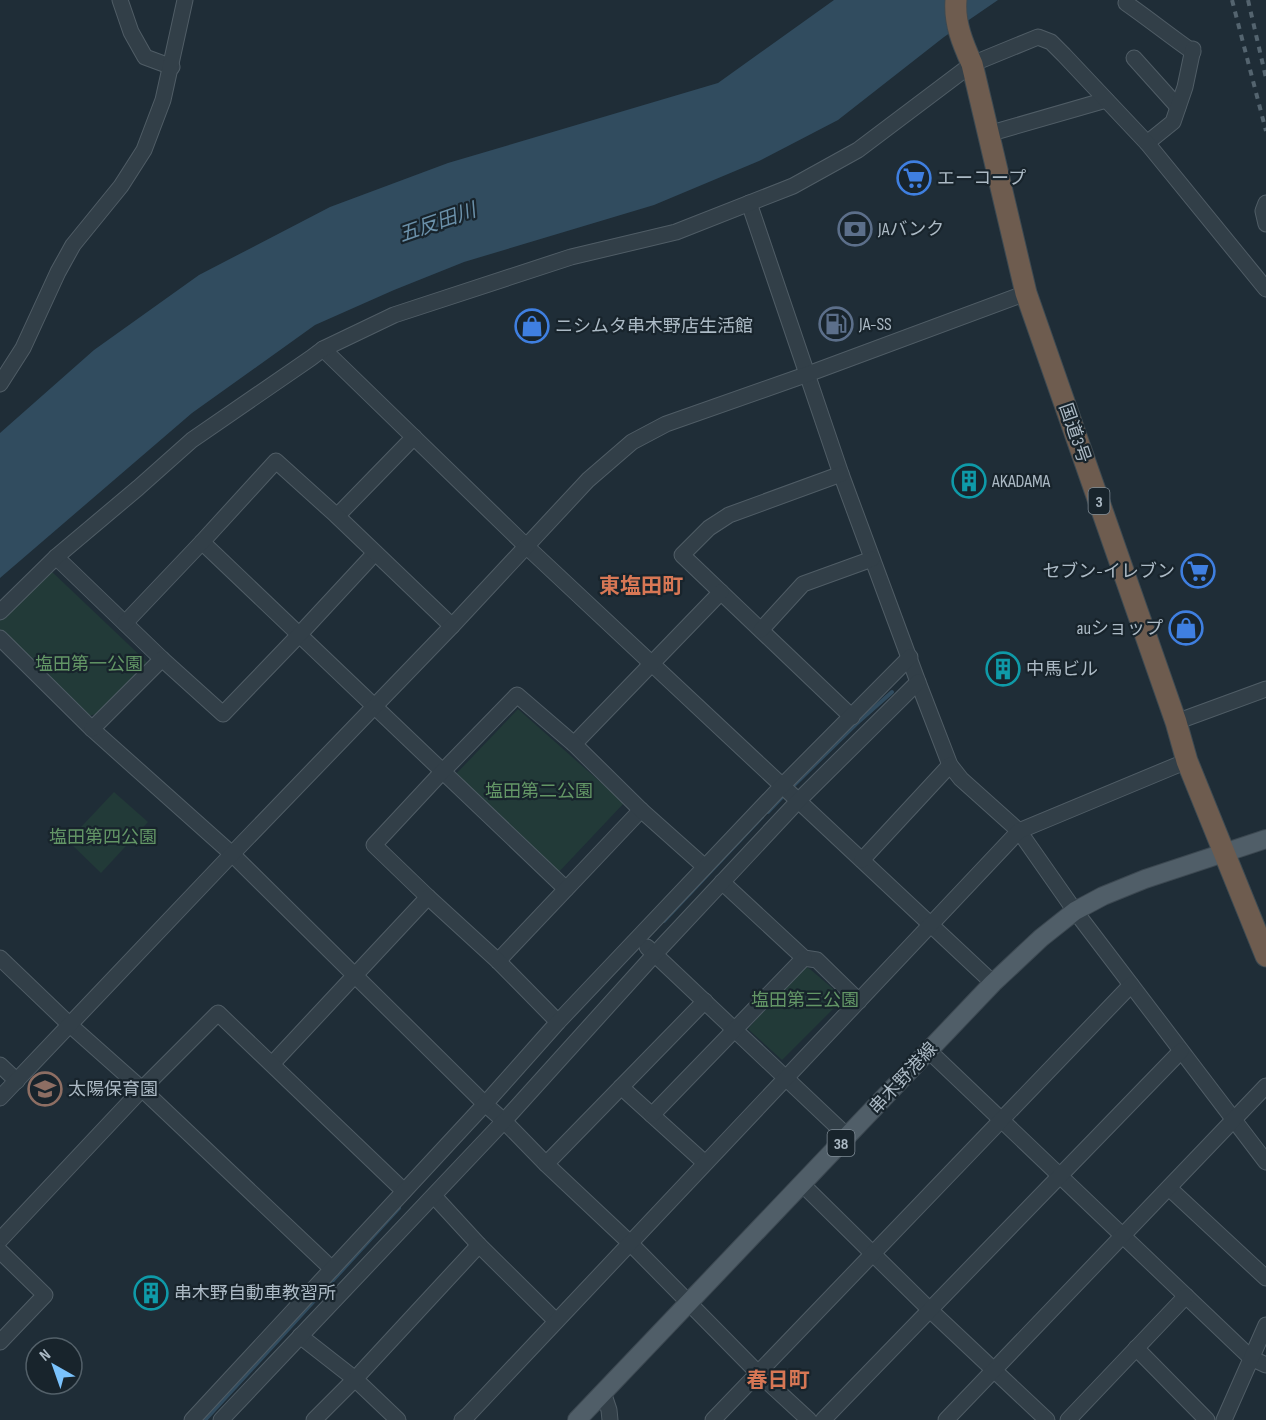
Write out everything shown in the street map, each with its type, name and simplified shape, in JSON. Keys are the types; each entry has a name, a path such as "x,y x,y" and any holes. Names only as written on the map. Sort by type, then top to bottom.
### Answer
{"highway":[{"name":"国道3号","path":"956,0 960,37 972,64 1026,292 1176,723 1187,761 1265,953"}],"main road":[{"name":"串木野港線","path":"577,1420 993,983 1041,938 1075,911 1103,896 1145,879 1266,839"}],"street":[{"path":"120,0 131,32 145,57 172,66"},
{"path":"0,384 23,348 73,245 121,186 144,150 164,100 185,0"},
{"path":"1126,3 1193,50 1185,87 1173,122 1147,143"},
{"path":"0,612 56,557 192,440 323,349 394,315 570,257 676,232 793,186 858,150 972,64 1038,37 1050,42 1064,55 1147,143 1266,290"},
{"path":"1134,58 1178,107"},
{"path":"988,134 1107,100"},
{"path":"749,203 872,559 950,765 962,779 1019,831 1075,911 1266,1162"},
{"path":"1266,203 1263,211 1266,224"},
{"path":"0,1098 374,708 588,480 632,442 666,424 808,374 1026,292"},
{"path":"323,349 526,546 993,983"},
{"path":"337,516 414,437"},
{"path":"124,623 202,543 276,461 452,626"},
{"path":"842,474 729,515 709,528 682,555 852,717"},
{"path":"202,543 566,889"},
{"path":"56,557 223,714 375,553"},
{"path":"761,630 803,584 872,559"},
{"path":"574,744 721,592"},
{"path":"0,638 92,729 232,854 630,1244 758,1373 809,1420"},
{"path":"192,1420 558,1022 782,786 910,657"},
{"path":"92,729 162,659"},
{"path":"221,1420 504,1121 654,955 799,800 918,682"},
{"path":"1176,723 1266,689"},
{"path":"558,1022 498,961 374,845 442,772 517,695 574,744 641,810 705,867"},
{"path":"462,1420 1019,831 1187,761"},
{"path":"862,860 950,765"},
{"path":"498,961 641,810"},
{"path":"722,882 804,958 817,960 859,1001"},
{"path":"272,1064 428,897"},
{"path":"638,938 847,1136"},
{"path":"0,958 332,1269"},
{"path":"652,1115 804,958"},
{"path":"713,1420 1131,985"},
{"path":"546,1164 705,1001"},
{"path":"0,1240 142,1089 218,1013 404,1191"},
{"path":"929,1050 1251,1358 1266,1365"},
{"path":"823,1420 1181,1051"},
{"path":"0,1065 17,1081"},
{"path":"946,1420 1266,1086"},
{"path":"621,1087 705,1163"},
{"path":"802,1184 930,1310 1047,1420"},
{"path":"1169,1188 1266,1278"},
{"path":"434,1196 479,1245 556,1321"},
{"path":"314,1420 479,1245"},
{"path":"0,1251 45,1294 0,1342"},
{"path":"1068,1420 1186,1296"},
{"path":"1224,1420 1266,1325"},
{"path":"300,1336 355,1379 398,1420"},
{"path":"1136,1348 1207,1420"},
{"path":"603,1392 610,1420"}],"green space":[{"name":"塩田第一公園","path":"49,569 149,664 100,713 85,717 0,633 0,617"},
{"name":"塩田第二公園","path":"518,709 624,803 557,874 454,776"},
{"name":"塩田第四公園","path":"114,792 148,822 101,873 68,841"},
{"name":"塩田第三公園","path":"804,964 844,998 782,1060 748,1029"}],"water":[{"name":"五反田川","path":"834,0 998,0 944,37 838,120 759,161 654,205 464,262 315,325 192,413 0,578 0,433 94,350 199,275 330,207 448,163 718,83"}],"waterway":[{"path":"791,788 892,692"},
{"path":"768,812 785,794"},
{"path":"664,921 762,817"},
{"path":"205,1420 399,1208"}],"railway":[{"path":"1232,0 1266,131"},
{"path":"1248,0 1266,78"}],"place":[{"name":"エーコープ","path":"914,178"},
{"name":"JAバンク","path":"855,229"},
{"name":"JA-SS","path":"836,324"},
{"name":"ニシムタ串木野店生活館","path":"532,326"},
{"name":"AKADAMA","path":"969,481"},
{"name":"セブン-イレブン","path":"1198,571"},
{"name":"auショップ","path":"1186,628"},
{"name":"中馬ビル","path":"1003,669"},
{"name":"太陽保育園","path":"45,1089"},
{"name":"串木野自動車教習所","path":"151,1293"}],"district":[{"name":"東塩田町","path":"641,586"},
{"name":"春日町","path":"778,1380"}]}
